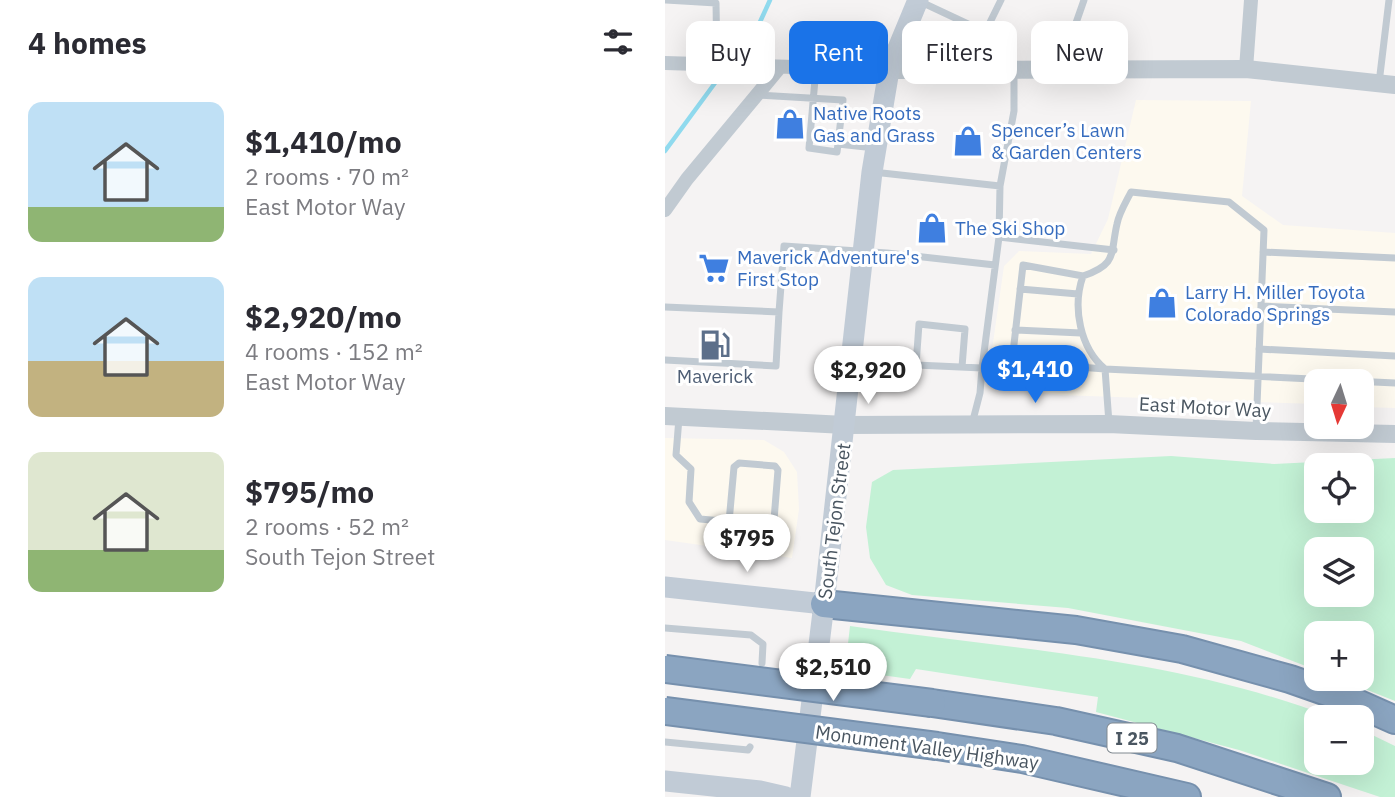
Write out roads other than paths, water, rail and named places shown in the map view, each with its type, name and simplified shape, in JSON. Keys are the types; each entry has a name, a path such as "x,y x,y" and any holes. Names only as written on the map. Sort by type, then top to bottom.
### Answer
{"highway":[{"path":"824,604 1076,630 1182,649 1290,678 1395,720"},
{"name":"I 25","path":"665,669 1056,721 1177,748 1327,797"},
{"name":"Monument Valley Highway","path":"665,712 1022,759 1187,797"}],"main road":[{"name":"South Tejon Street","path":"800,797 845,425 872,172 889,70 918,0"},
{"path":"665,587 824,604"},
{"path":"665,780 760,791 786,797"}],"street":[{"path":"1245,68 1251,0"},
{"path":"665,63 686,63"},
{"path":"775,67 789,67"},
{"path":"665,210 687,179 780,67"},
{"path":"1128,69 1245,68 1387,84"},
{"path":"889,70 902,70"},
{"name":"East Motor Way","path":"672,417 845,425 1109,424 1395,434"}],"lane":[{"path":"666,0 717,1 715,21"},
{"path":"918,0 962,21"},
{"path":"990,21 1000,0"},
{"path":"1077,21 1084,0"},
{"path":"1387,84 1389,0"},
{"path":"758,95 813,99 843,100 837,128 837,152 809,148 815,126 813,99 814,84"},
{"path":"972,425 980,393 999,237 1000,186 1014,111 1014,84"},
{"path":"838,144 876,149"},
{"path":"872,172 1000,186"},
{"path":"1012,362 1023,265 1083,276 1099,271 1113,255 1117,222 1131,192 1229,202 1264,230 1256,431"},
{"path":"999,237 1114,250"},
{"path":"665,360 776,366 785,246 995,265"},
{"path":"1263,252 1395,258"},
{"path":"1083,276 1078,294 1081,333 1093,359 1105,369 1109,424"},
{"path":"1020,289 1078,294"},
{"path":"1261,306 1395,312"},
{"path":"665,307 779,312"},
{"path":"963,367 965,329 919,324 916,365 982,368"},
{"path":"1016,330 1081,333"},
{"path":"1259,349 1395,356"},
{"path":"982,368 988,360 1105,369 1395,383"},
{"path":"672,417 676,455 691,469 689,502 700,519 729,522 766,525 774,520 778,470 775,466 739,463 734,467 729,522"},
{"path":"665,628 751,635 763,644 762,663"},
{"path":"665,742 748,750 750,747"}],"waterway":[{"path":"760,21 770,0"},
{"path":"665,151 714,84"}],"place":[{"name":"Native Roots Gas and Grass","path":"790,124"},
{"name":"Spencer’s Lawn & Garden Centers","path":"968,141"},
{"name":"The Ski Shop","path":"932,228"},
{"name":"Maverick Adventure's First Stop","path":"714,268"},
{"name":"Larry H. Miller Toyota Colorado Springs","path":"1162,303"},
{"name":"Maverick","path":"715,345"}]}
